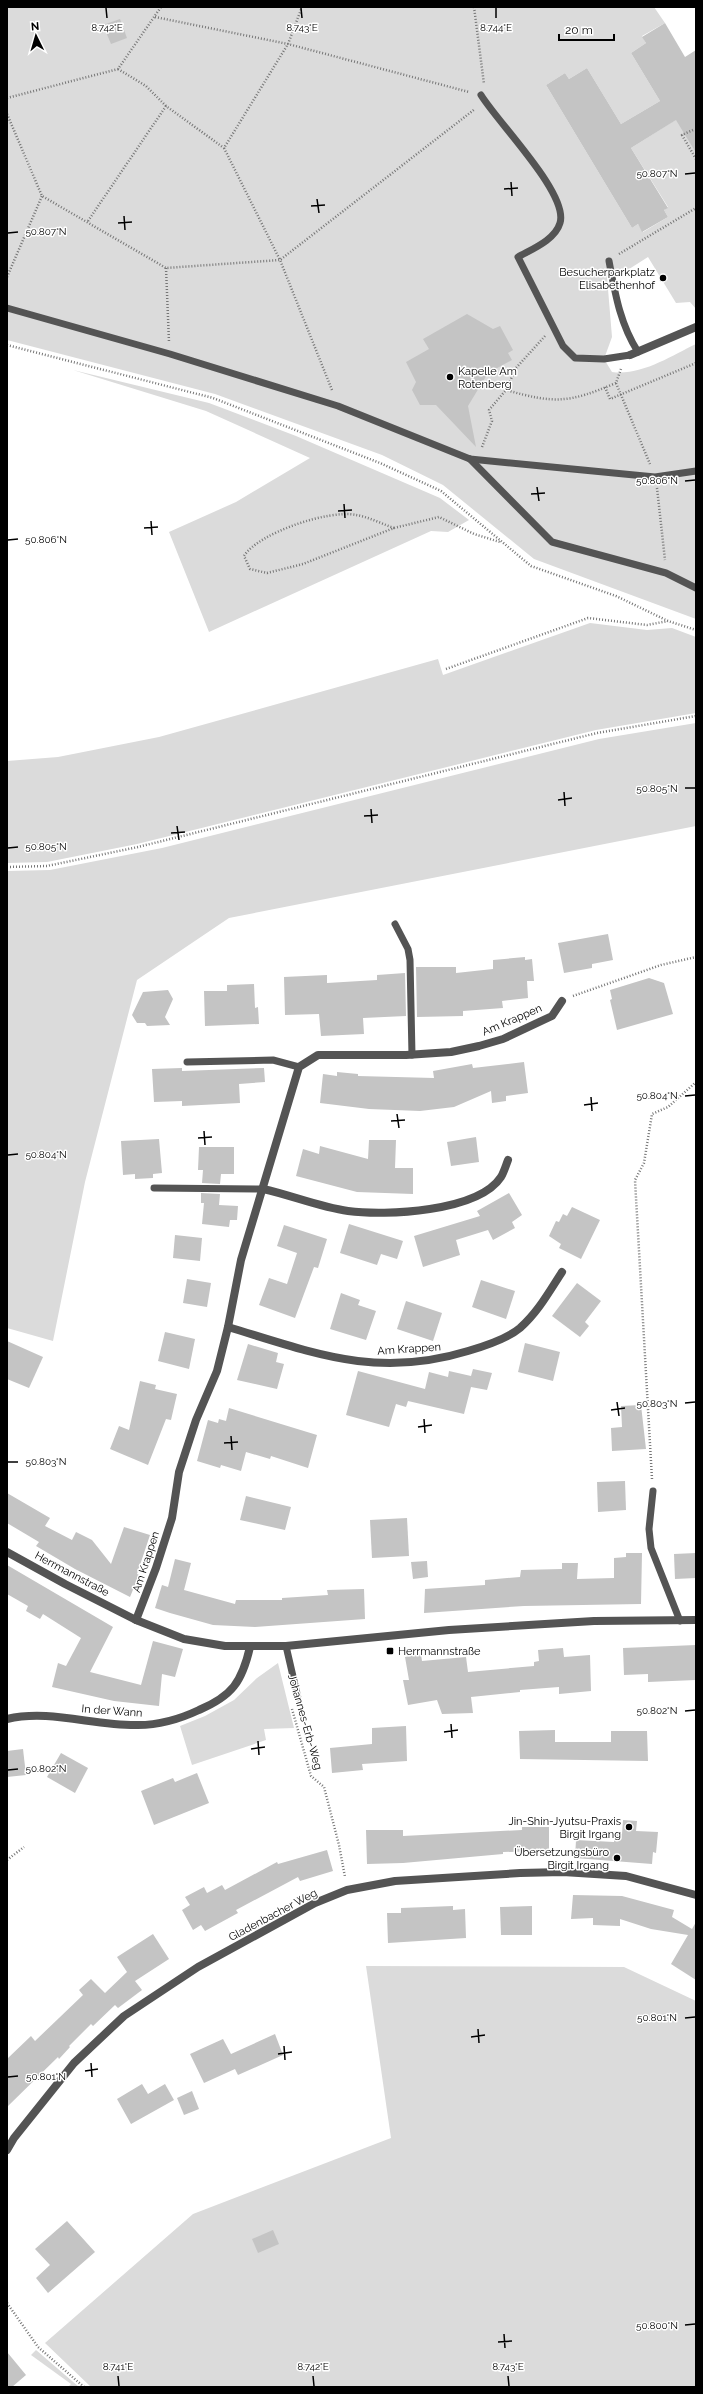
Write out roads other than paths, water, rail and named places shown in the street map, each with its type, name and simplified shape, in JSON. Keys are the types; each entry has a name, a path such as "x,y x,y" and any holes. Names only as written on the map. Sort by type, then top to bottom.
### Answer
{"street":[{"path":"630,355 696,328"},
{"name":"Am Krappen","path":"136,1620 172,1518 179,1472 196,1420 217,1371 228,1327 241,1260 299,1067 318,1055 412,1055 451,1052 503,1038 552,1016 562,1001"},
{"path":"263,1189 346,1211 377,1214 412,1212 448,1205 486,1189 500,1177 508,1160"},
{"name":"Am Krappen","path":"228,1327 328,1358 388,1364 446,1358 484,1347 519,1329 536,1313 562,1272"},
{"name":"Herrmannstraße","path":"7,1552 136,1620 200,1643 250,1647 286,1646 489,1627 594,1621 696,1620"},
{"name":"In der Wann","path":"7,1718 35,1715 138,1725 164,1722 183,1717 209,1706 233,1690 245,1670 250,1647"},
{"name":"Gladenbacher Weg","path":"7,2150 14,2138 74,2063 124,2016 198,1967 315,1903 347,1890 395,1881 520,1873 563,1872 626,1876 696,1895"}],"lane":[{"path":"481,96 542,175 555,195 561,210 560,224 554,233 544,242 518,257 563,346 575,358 604,359 630,355"},
{"path":"609,261 618,308 629,338 638,352"},
{"path":"7,308 170,354 338,406 474,459 655,477 696,472"},
{"path":"474,459 552,542 666,573 696,588"},
{"path":"396,924 408,949 410,960 412,1055"},
{"path":"187,1062 273,1060 299,1067"},
{"path":"154,1188 263,1189"},
{"path":"653,1491 649,1529 651,1548 680,1621"},
{"path":"286,1646 298,1698"}],"place":[{"name":"Besucherparkplatz Elisabethenhof","path":"663,278"},
{"name":"Kapelle Am Rotenberg","path":"450,377"},
{"name":"Herrmannstraße","path":"390,1651"},
{"name":"Jin-Shin-Jyutsu-Praxis Birgit Irgang","path":"629,1827"},
{"name":"Übersetzungsbüro Birgit Irgang","path":"617,1858"}]}
